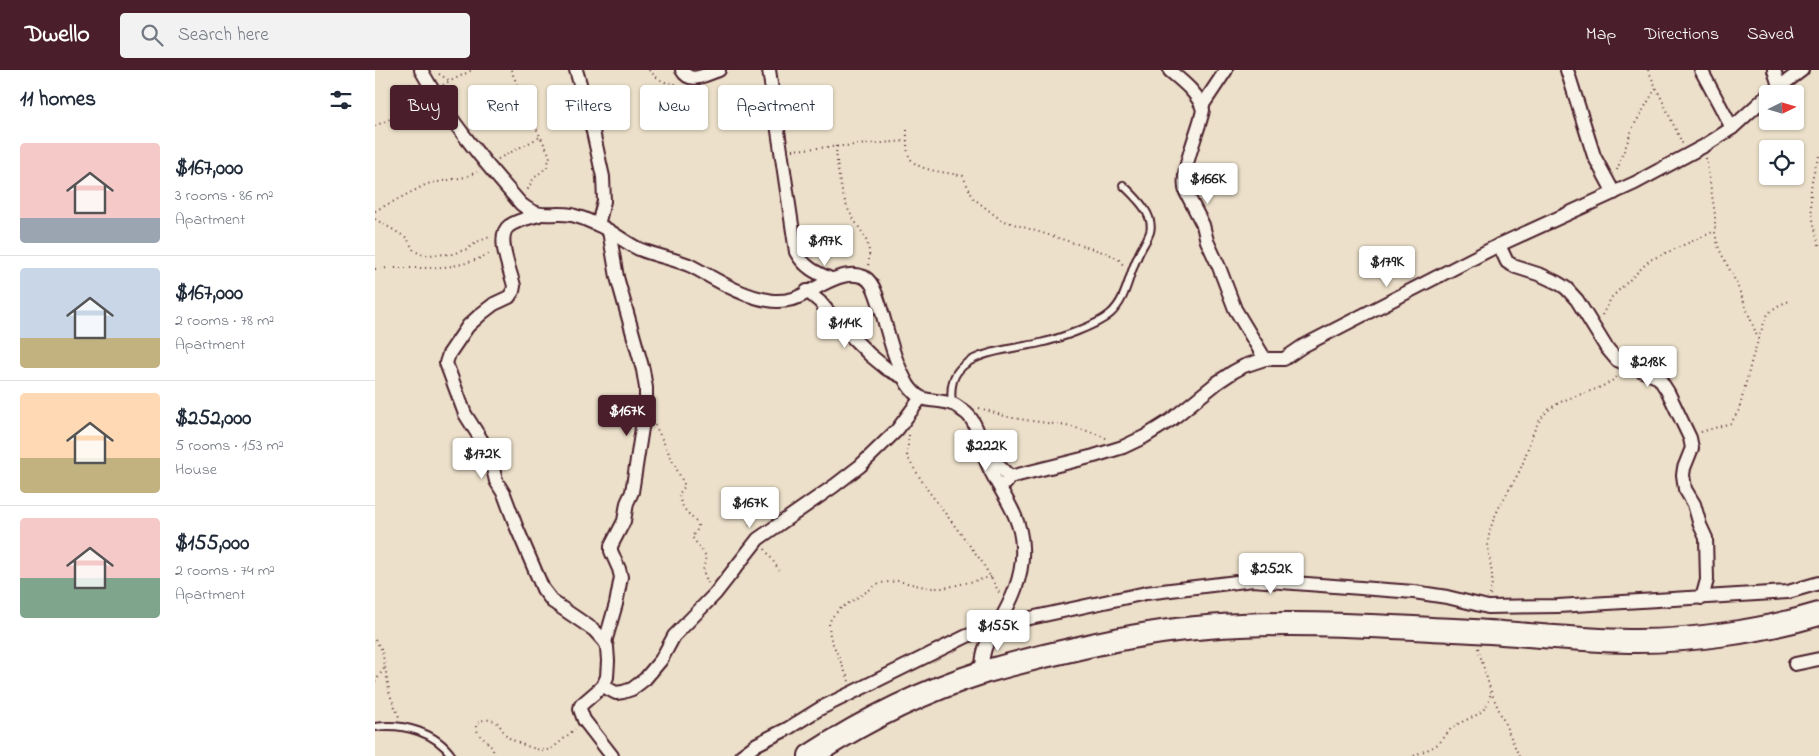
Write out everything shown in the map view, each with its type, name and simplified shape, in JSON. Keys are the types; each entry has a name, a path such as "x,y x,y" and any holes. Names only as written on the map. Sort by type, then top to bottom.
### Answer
{"highway":[{"path":"811,756 840,736 900,707 981,673 1103,642 1173,630 1208,627 1321,625 1475,631 1631,641 1687,638 1745,631 1780,625 1819,614"}],"street":[{"path":"576,70 590,118 603,176 604,228 643,370 646,402 632,492 627,503 624,520 611,546 621,578 605,642"},
{"path":"686,74 695,78 719,70"},
{"path":"769,70 796,252 800,260 809,268 831,280"},
{"path":"1170,70 1189,89 1202,106"},
{"path":"1226,70 1202,106 1185,188 1203,225 1207,242 1235,309 1265,359"},
{"path":"1567,70 1594,156 1612,190"},
{"path":"1701,70 1732,128"},
{"path":"1773,85 1774,70"},
{"path":"1782,85 1802,70"},
{"path":"428,71 432,85"},
{"path":"1004,494 1005,485 1010,477 1123,447 1155,431 1233,372 1244,366 1265,359 1284,360 1303,346 1329,332 1499,245 1704,146 1732,128 1759,104"},
{"path":"458,128 521,204 539,215"},
{"path":"612,756 584,720 579,709 581,705 594,696 607,678 608,653 605,642 589,626 553,602 543,588 504,494 496,480 489,452 465,414 446,363 449,354 468,326 494,304 509,297 513,291 514,286 504,246 503,232 507,227 515,223 539,215 572,215 604,228 638,248 690,266 738,292 768,300 782,301 794,298 831,280 856,276 865,278 870,283 876,293 892,350 903,377 913,393 926,400 955,405 969,416 975,426 994,478 1012,507 1019,527 1023,561 1020,578 1013,596 986,646 981,673"},
{"path":"1499,245 1507,262 1541,275 1566,288 1577,300 1606,348 1617,360 1659,378 1668,392 1691,438 1692,448 1683,475 1685,489 1694,504 1700,525 1707,538 1707,580 1702,598"},
{"path":"807,292 820,302 870,356 887,369 903,377"},
{"path":"603,686 616,693 623,692 632,689 645,679 661,660 674,636 715,594 758,539 835,486 881,447 911,412 926,400"},
{"path":"980,443 1000,468 1010,477"},
{"path":"741,756 757,744 787,730 813,712 855,693 934,651 998,625 1146,594 1253,580 1414,592 1447,596 1488,607 1558,606 1788,592 1819,583"},
{"path":"1795,664 1819,660"}],"lane":[{"path":"955,405 951,390 955,375 960,368 970,362 1003,350 1040,344 1056,339 1108,316 1122,298 1151,226 1145,209 1123,185"},
{"path":"926,400 951,390"},
{"path":"375,727 405,728 422,733 439,741 452,756"}],"path":[{"path":"445,85 472,70"},
{"path":"511,70 540,137 548,150 549,163 533,179 521,204"},
{"path":"649,70 661,81 668,84 682,84 686,74"},
{"path":"1648,70 1687,154"},
{"path":"428,71 449,81"},
{"path":"1612,190 1633,127 1656,88"},
{"path":"375,126 390,118"},
{"path":"907,130 910,159 932,170 963,176 973,198 999,219 1109,254 1119,260 1130,275"},
{"path":"375,211 419,188 475,173 540,137"},
{"path":"780,151 907,141"},
{"path":"836,146 838,174 847,206 870,248 865,278"},
{"path":"1704,146 1713,198 1715,232 1719,249 1735,282 1759,341"},
{"path":"1819,156 1810,191 1812,219 1819,245"},
{"path":"375,219 407,238 414,251 424,256 461,252 477,242 503,232"},
{"path":"1597,333 1601,317 1612,297 1648,262 1715,232"},
{"path":"375,269 432,269 455,266 473,261 504,246"},
{"path":"1691,438 1707,430 1731,423 1739,410 1766,317 1779,304 1790,301"},
{"path":"1488,607 1492,581 1488,541 1493,520 1501,501 1519,471 1531,435 1539,420 1565,400 1601,387 1617,377 1628,365"},
{"path":"646,402 673,461 685,482 685,486 679,494 680,502 683,509 697,523 697,528 692,538 706,556 703,571 708,584 715,594"},
{"path":"955,405 974,407 1013,418 1079,428 1099,435 1123,447"},
{"path":"911,412 907,448 910,462 927,489 991,577 999,590 1005,610"},
{"path":"730,504 742,509 746,514 752,531 779,570"},
{"path":"855,693 830,637 829,624 832,616 841,608 880,583 898,581 929,588 945,588 991,577"},
{"path":"1475,631 1480,659 1491,692 1519,756"},
{"path":"375,640 382,650 390,696 405,728"},
{"path":"375,682 385,667"},
{"path":"1414,756 1432,748 1452,728 1479,714 1486,706 1491,692"},
{"path":"491,756 494,756 492,747 475,729 476,725 482,720 495,720 509,738 531,748 545,751 584,720"}]}
